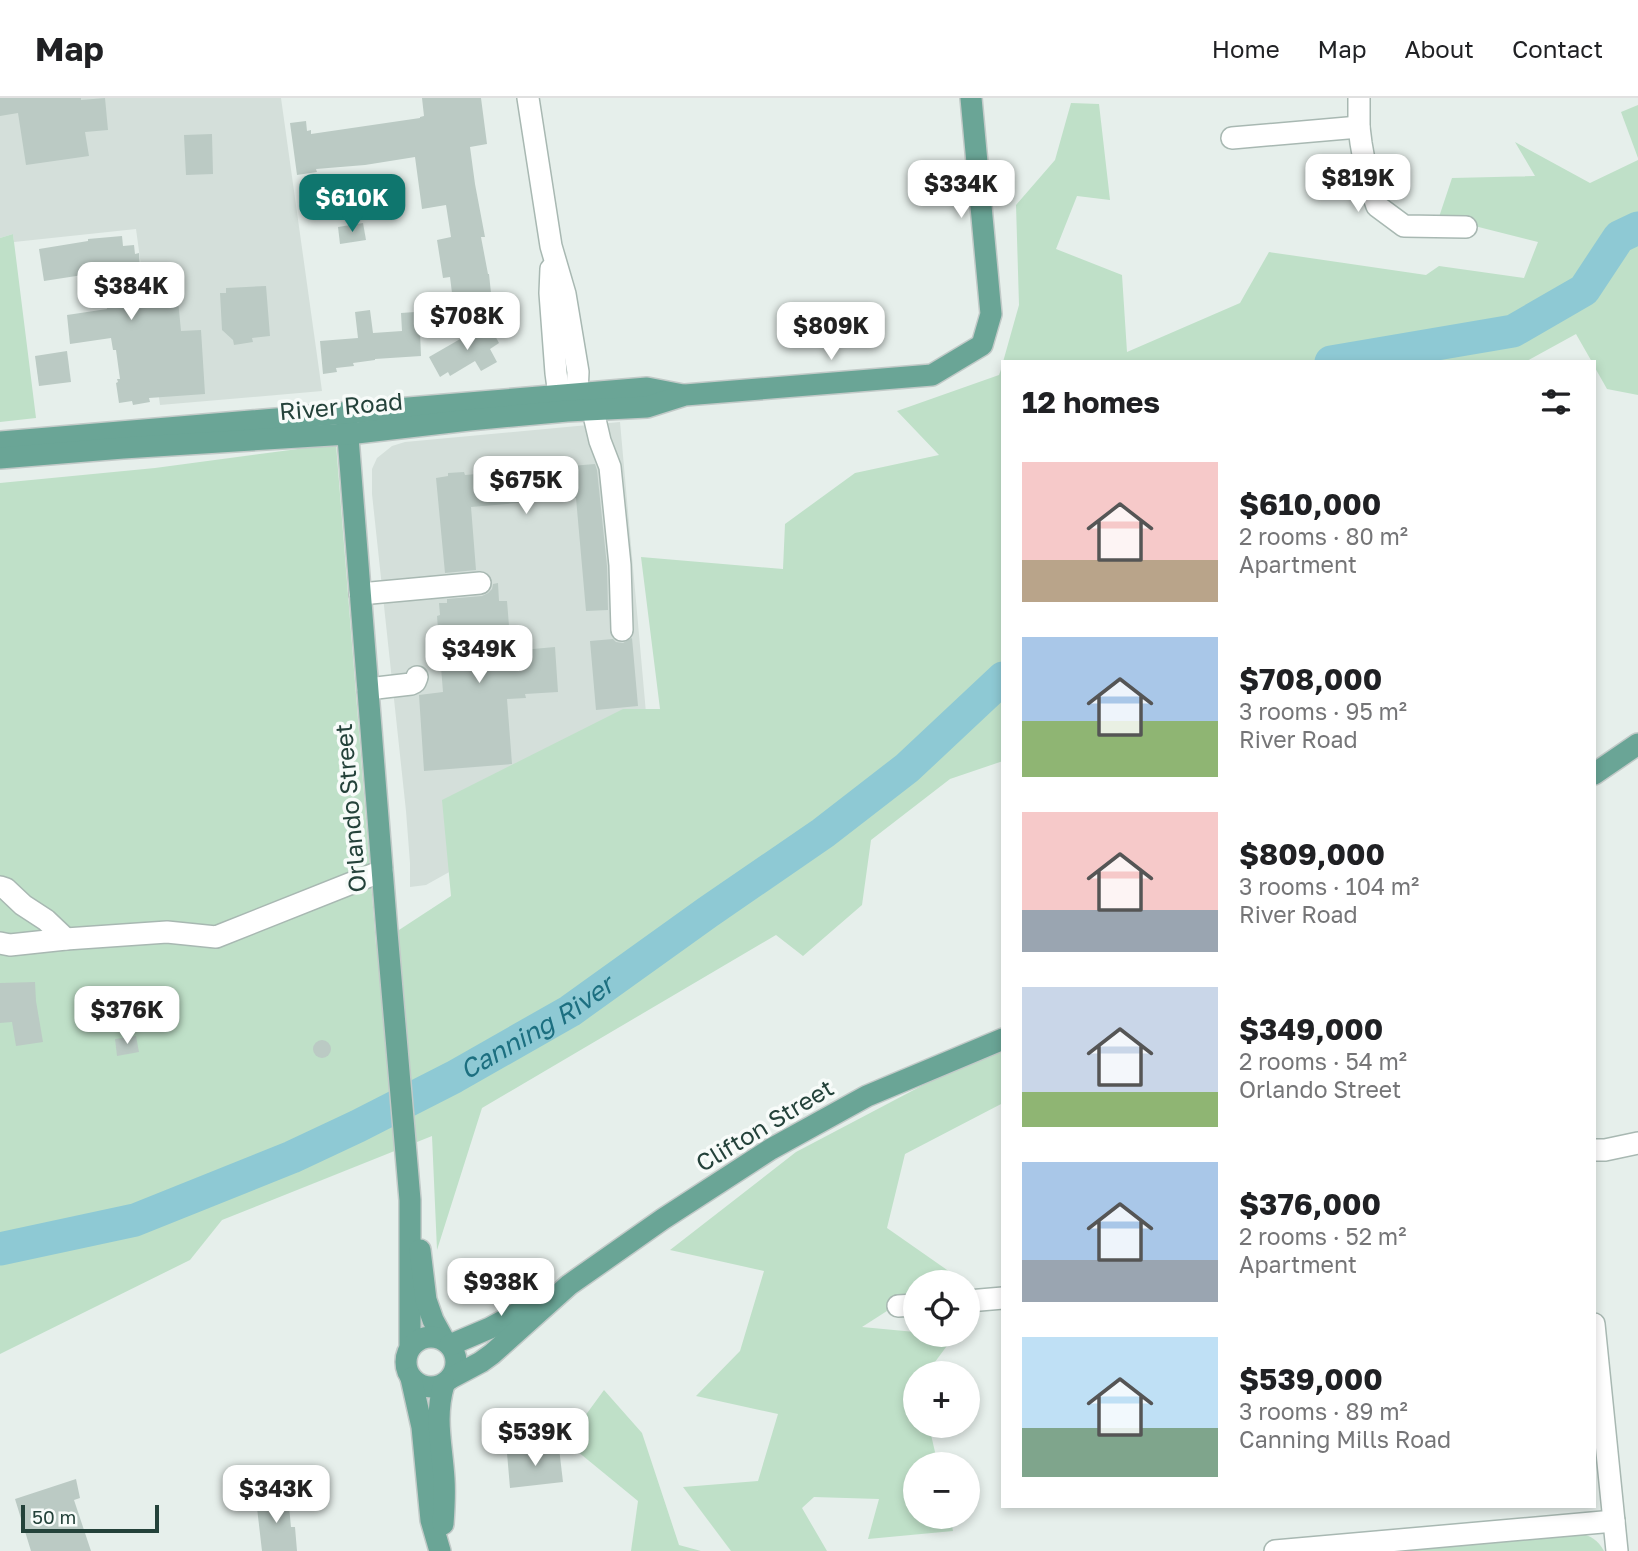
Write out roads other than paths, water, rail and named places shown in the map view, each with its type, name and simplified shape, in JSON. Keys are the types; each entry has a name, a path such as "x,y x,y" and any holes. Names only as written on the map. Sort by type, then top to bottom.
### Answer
{"main road":[{"name":"River Road","path":"0,442 346,412 568,400 593,411 647,408 685,395 932,375 982,345 991,314 971,98"},
{"name":"River Road","path":"0,458 348,435 474,420 568,400 647,388 685,395"},
{"name":"Orlando Street","path":"346,412 410,1200 410,1348"},
{"path":"1596,773 1638,744"},
{"name":"Clifton Street","path":"447,1343 490,1328 569,1285 663,1219 783,1142 867,1096 1001,1040"},
{"name":"Orlando Street","path":"410,1200 422,1260 426,1300 433,1320 447,1343"},
{"name":"Clifton Street","path":"447,1381 492,1354 569,1285"},
{"path":"427,1337 436,1337 447,1343 455,1354 456,1362 455,1371 447,1381 438,1403 444,1480 440,1551 431,1520 422,1427 405,1361 410,1348 419,1339 427,1337"},
{"path":"411,1378 426,1387 436,1387 447,1381"}],"street":[{"path":"528,98 551,246 550,293 568,400"},
{"path":"1359,98 1359,127 1367,177 1377,206 1404,226 1466,227"},
{"path":"1232,138 1359,127"},
{"path":"593,411 610,467 620,565 622,630"},
{"path":"360,594 480,583"},
{"path":"368,689 411,684 417,677"},
{"path":"0,943 10,945 167,932 216,937 382,871"},
{"path":"0,887 46,920 66,939"},
{"path":"1596,1150 1638,1143"},
{"path":"980,1300 1001,1298"},
{"path":"1596,1344 1617,1551"},
{"path":"1275,1551 1614,1521"}],"waterway":[{"name":"Canning River","path":"1343,360 1513,331 1584,290 1619,237 1638,228"},
{"name":"Canning River","path":"0,1249 135,1220 292,1157 454,1077 570,1011 823,833 907,768 1001,680"}]}
